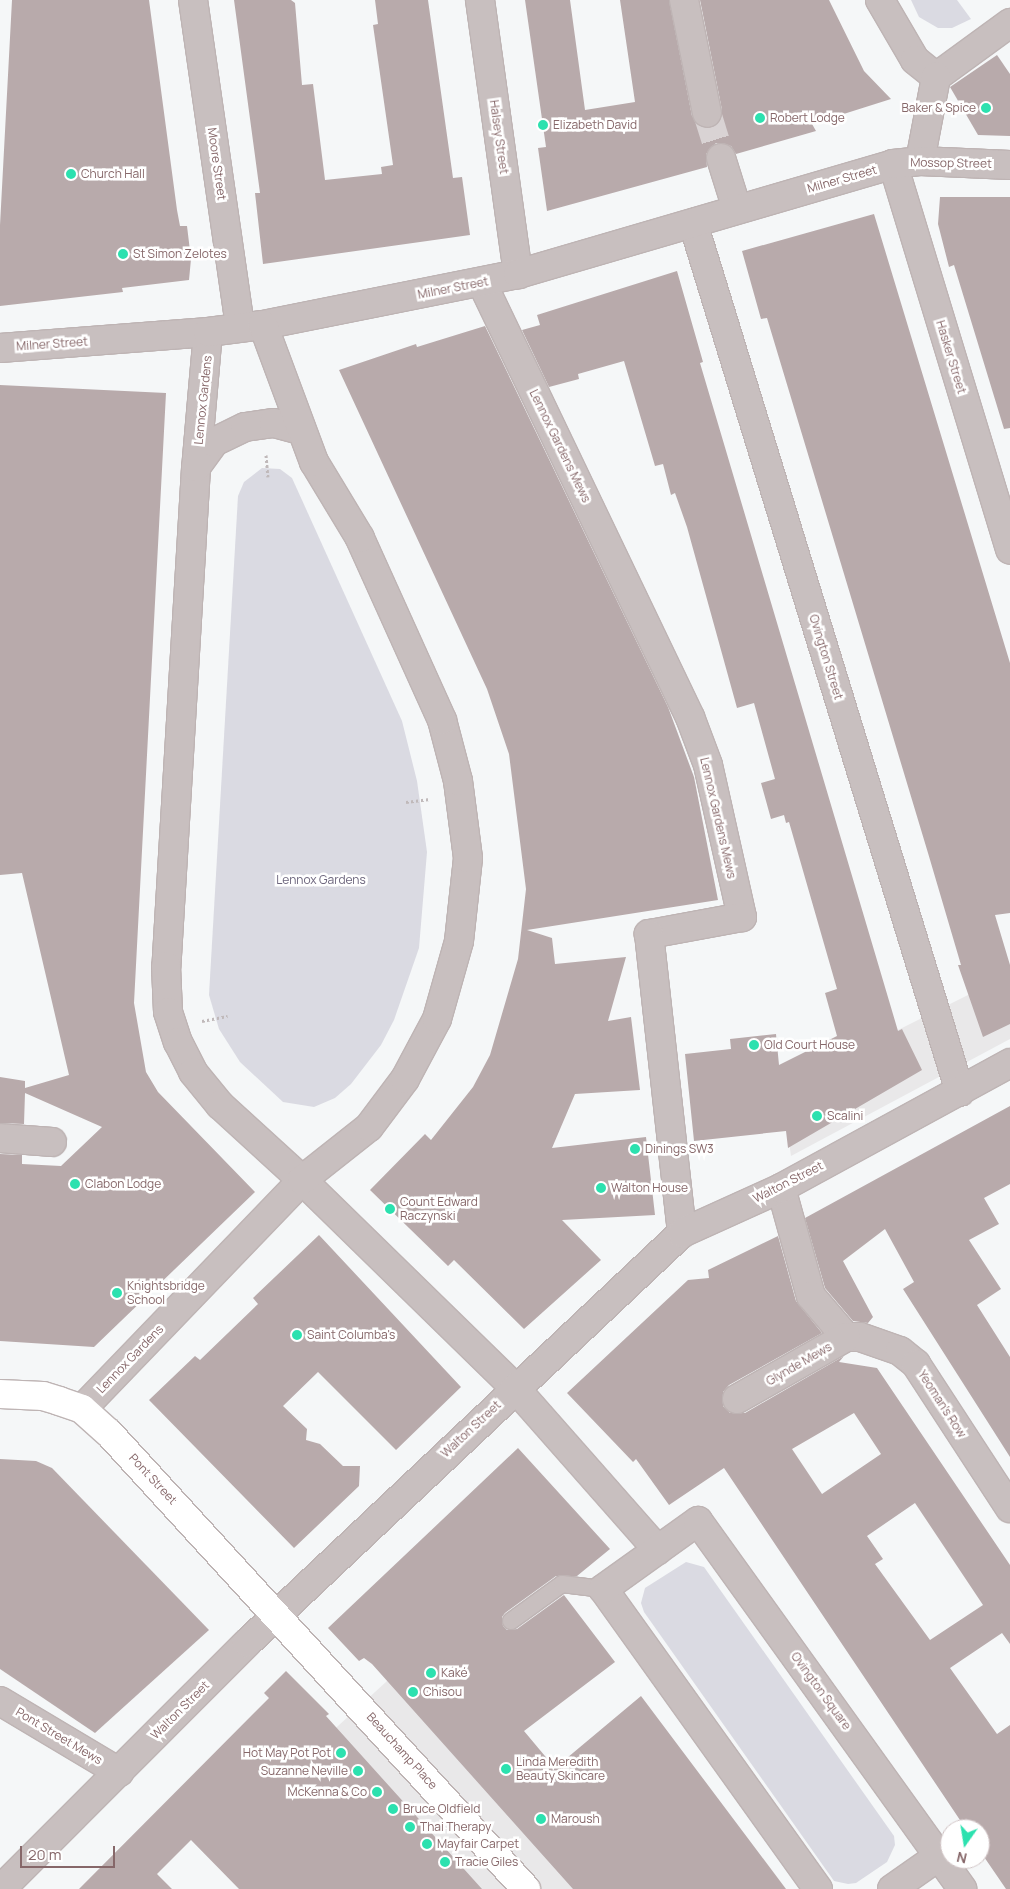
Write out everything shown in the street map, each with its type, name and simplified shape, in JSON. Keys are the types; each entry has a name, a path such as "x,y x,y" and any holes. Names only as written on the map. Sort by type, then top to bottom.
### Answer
{"main road":[{"name":"Pont Street","path":"0,1394 43,1396 82,1410 140,1465 276,1614"},
{"name":"Beauchamp Place","path":"276,1614 526,1889"}],"street":[{"name":"Moore Street","path":"193,0 251,327"},
{"name":"Halsey Street","path":"480,0 518,274"},
{"path":"684,0 707,113"},
{"path":"880,0 915,60 936,77"},
{"path":"920,161 936,77 1010,23"},
{"path":"721,158 737,209"},
{"name":"Mossop Street","path":"893,164 920,161 1010,165"},
{"name":"Milner Street","path":"0,348 251,327 482,282 518,274 893,164"},
{"name":"Hasker Street","path":"893,164 1010,550"},
{"name":"Ovington Street","path":"693,223 960,1092"},
{"name":"Lennox Gardens Mews","path":"482,282 690,717 708,765 742,917 649,934 682,1233"},
{"name":"Lennox Gardens","path":"82,1410 302,1180 368,1127 405,1079 437,1019 459,941 468,858 458,781 442,720 360,538 314,462 301,430 251,327"},
{"name":"Lennox Gardens","path":"208,332 196,468 166,966 168,1012 178,1042 193,1072 220,1105 302,1180 515,1388"},
{"name":"Lennox Gardens","path":"196,468 214,442 236,430 274,423 301,430"},
{"name":"Walton Street","path":"1,1889 276,1614 682,1233 781,1188 1010,1063"},
{"path":"0,1138 52,1142"},
{"name":"Glynde Mews","path":"737,1399 846,1337 811,1296 781,1188"},
{"name":"Yeoman's Row","path":"846,1337 860,1338 900,1351 916,1364 1010,1508"},
{"path":"515,1388 658,1550"},
{"name":"Ovington Square","path":"603,1590 698,1521 939,1856"},
{"path":"603,1590 818,1889"},
{"name":"Pont Street Mews","path":"0,1701 119,1772"},
{"path":"892,1889 939,1856 962,1889"}],"lane":[{"path":"511,1621 562,1584 603,1590"}],"path":[{"path":"267,468 268,477"},
{"path":"406,802 419,800"},
{"path":"216,1020 228,1016"}],"shaded area":[{"path":"1010,974 1010,1039 791,1156 782,1088"},
{"path":"423,1648 631,1889 363,1889 266,1792"}],"green space":[{"path":"911,0 957,0 971,19 952,28 938,28 919,17"},
{"name":"Lennox Gardens","path":"262,468 280,469 292,478 402,721 417,781 427,852 419,948 394,1020 381,1045 351,1084 335,1098 314,1107 283,1102 240,1062 219,1029 209,995 238,496 244,482"},
{"path":"686,1562 704,1567 894,1836 895,1845 887,1862 856,1883 848,1884 834,1881 644,1612 641,1603 645,1588"}],"building":[{"path":"12,0 149,0 177,210 180,226 187,226 191,259 189,280 122,288 123,292 0,306 0,225"},
{"path":"234,0 291,0 295,3 302,85 313,84 325,180 382,174 381,167 393,165 373,25 378,24 375,0 428,0 453,178 462,177 470,235 263,264 255,193 260,193"},
{"path":"525,0 570,0 585,110 635,102 620,0 669,0 692,116 702,128 717,125 722,110 700,0 829,0 864,71 891,99 812,124 816,131 736,154 731,146 716,143 706,154 707,167 547,211 538,148 546,147"},
{"name":"Baker & Spice","path":"997,55 1010,74 1010,136 978,135 950,87"},
{"path":"940,197 1010,197 1010,428 1004,429 954,265 949,267 938,224"},
{"path":"874,214 1010,663 1010,913 995,915 1010,965 1010,1024 983,1037 958,965 961,965 767,318 761,319 742,251"},
{"path":"677,271 703,362 700,363 898,1031 902,1029 922,1070 788,1148 786,1131 694,1141 685,1054 731,1049 730,1039 776,1034 779,1065 837,1036 825,993 837,989 789,822 786,823 784,815 771,819 761,783 775,779 754,703 737,708 687,527 675,493 671,495 663,464 655,466 624,361 578,374 579,379 549,387 522,330 540,325 537,315"},
{"path":"485,326 668,707 694,777 718,900 527,930 552,938 555,964 626,957 608,1021 631,1017 640,1090 575,1094 552,1148 646,1137 655,1215 562,1220 601,1260 524,1329 454,1260 448,1266 370,1190 425,1134 431,1140 473,1087 490,1055 518,959 526,889 509,754 487,689 339,370 416,344 417,347"},
{"path":"0,385 166,393 134,1003 146,1072 158,1092 255,1192 94,1347 0,1341 0,1154 22,1155 22,1164 61,1166 102,1127 25,1093 24,1124 0,1123 0,1077 25,1081 25,1088 69,1075 22,873 0,875"},
{"path":"1010,1106 1010,1184 984,1198 999,1224 969,1240 1001,1289 977,1305 1010,1357 1010,1457 903,1289 914,1282 885,1229 843,1261 873,1317 868,1323 853,1321 825,1288 805,1218"},
{"path":"319,1235 461,1387 396,1450 318,1372 283,1406 307,1429 306,1440 320,1444 343,1466 360,1466 359,1486 294,1548 149,1400 195,1356 200,1360 258,1304 253,1298"},
{"path":"778,1236 796,1301 822,1333 729,1385 723,1392 723,1406 730,1413 745,1413 844,1356 839,1362 877,1368 1010,1565 1010,1644 1002,1633 950,1668 997,1734 1010,1725 1010,1889 1006,1889 990,1866 990,1819 959,1819 724,1468 669,1505 636,1459 633,1462 567,1393 688,1280 709,1278 708,1270","holes":["854,1413 881,1454 822,1494 792,1449","915,1503 983,1605 930,1640 875,1564 883,1559 867,1536"]},
{"path":"518,1448 610,1549 577,1576 556,1576 505,1613 502,1617 503,1626 507,1630 517,1629 564,1595 615,1662 524,1731 555,1768 641,1696 786,1889 573,1889 372,1664 364,1658 359,1661 328,1628"},
{"path":"0,1459 36,1461 52,1468 209,1630 95,1733 0,1669"},
{"path":"286,1671 329,1714 326,1716 482,1889 239,1889 191,1840 157,1874 172,1889 79,1889 269,1698 264,1693"}],"tunnel":[{"path":"707,113 721,158"}],"place":[{"name":"Baker & Spice","path":"986,108"},
{"name":"Robert Lodge","path":"760,118"},
{"name":"Elizabeth David","path":"543,125"},
{"name":"Church Hall","path":"71,174"},
{"name":"St Simon Zelotes","path":"123,254"},
{"name":"Old Court House","path":"754,1045"},
{"name":"Scalini","path":"817,1116"},
{"name":"Dinings SW3","path":"635,1149"},
{"name":"Clabon Lodge","path":"75,1184"},
{"name":"Walton House","path":"601,1188"},
{"name":"Count Edward Raczynski","path":"390,1209"},
{"name":"Knightsbridge School","path":"117,1293"},
{"name":"Saint Columba's","path":"297,1335"},
{"name":"Kaké","path":"431,1673"},
{"name":"Chisou","path":"413,1692"},
{"name":"Hot May Pot Pot","path":"341,1753"},
{"name":"Linda Meredith Beauty Skincare","path":"506,1769"},
{"name":"Suzanne Neville","path":"358,1771"},
{"name":"McKenna & Co","path":"377,1792"},
{"name":"Bruce Oldfield","path":"393,1809"},
{"name":"Maroush","path":"541,1819"},
{"name":"Thai Therapy","path":"410,1827"},
{"name":"Mayfair Carpet","path":"427,1844"},
{"name":"Tracie Giles","path":"445,1862"}]}
